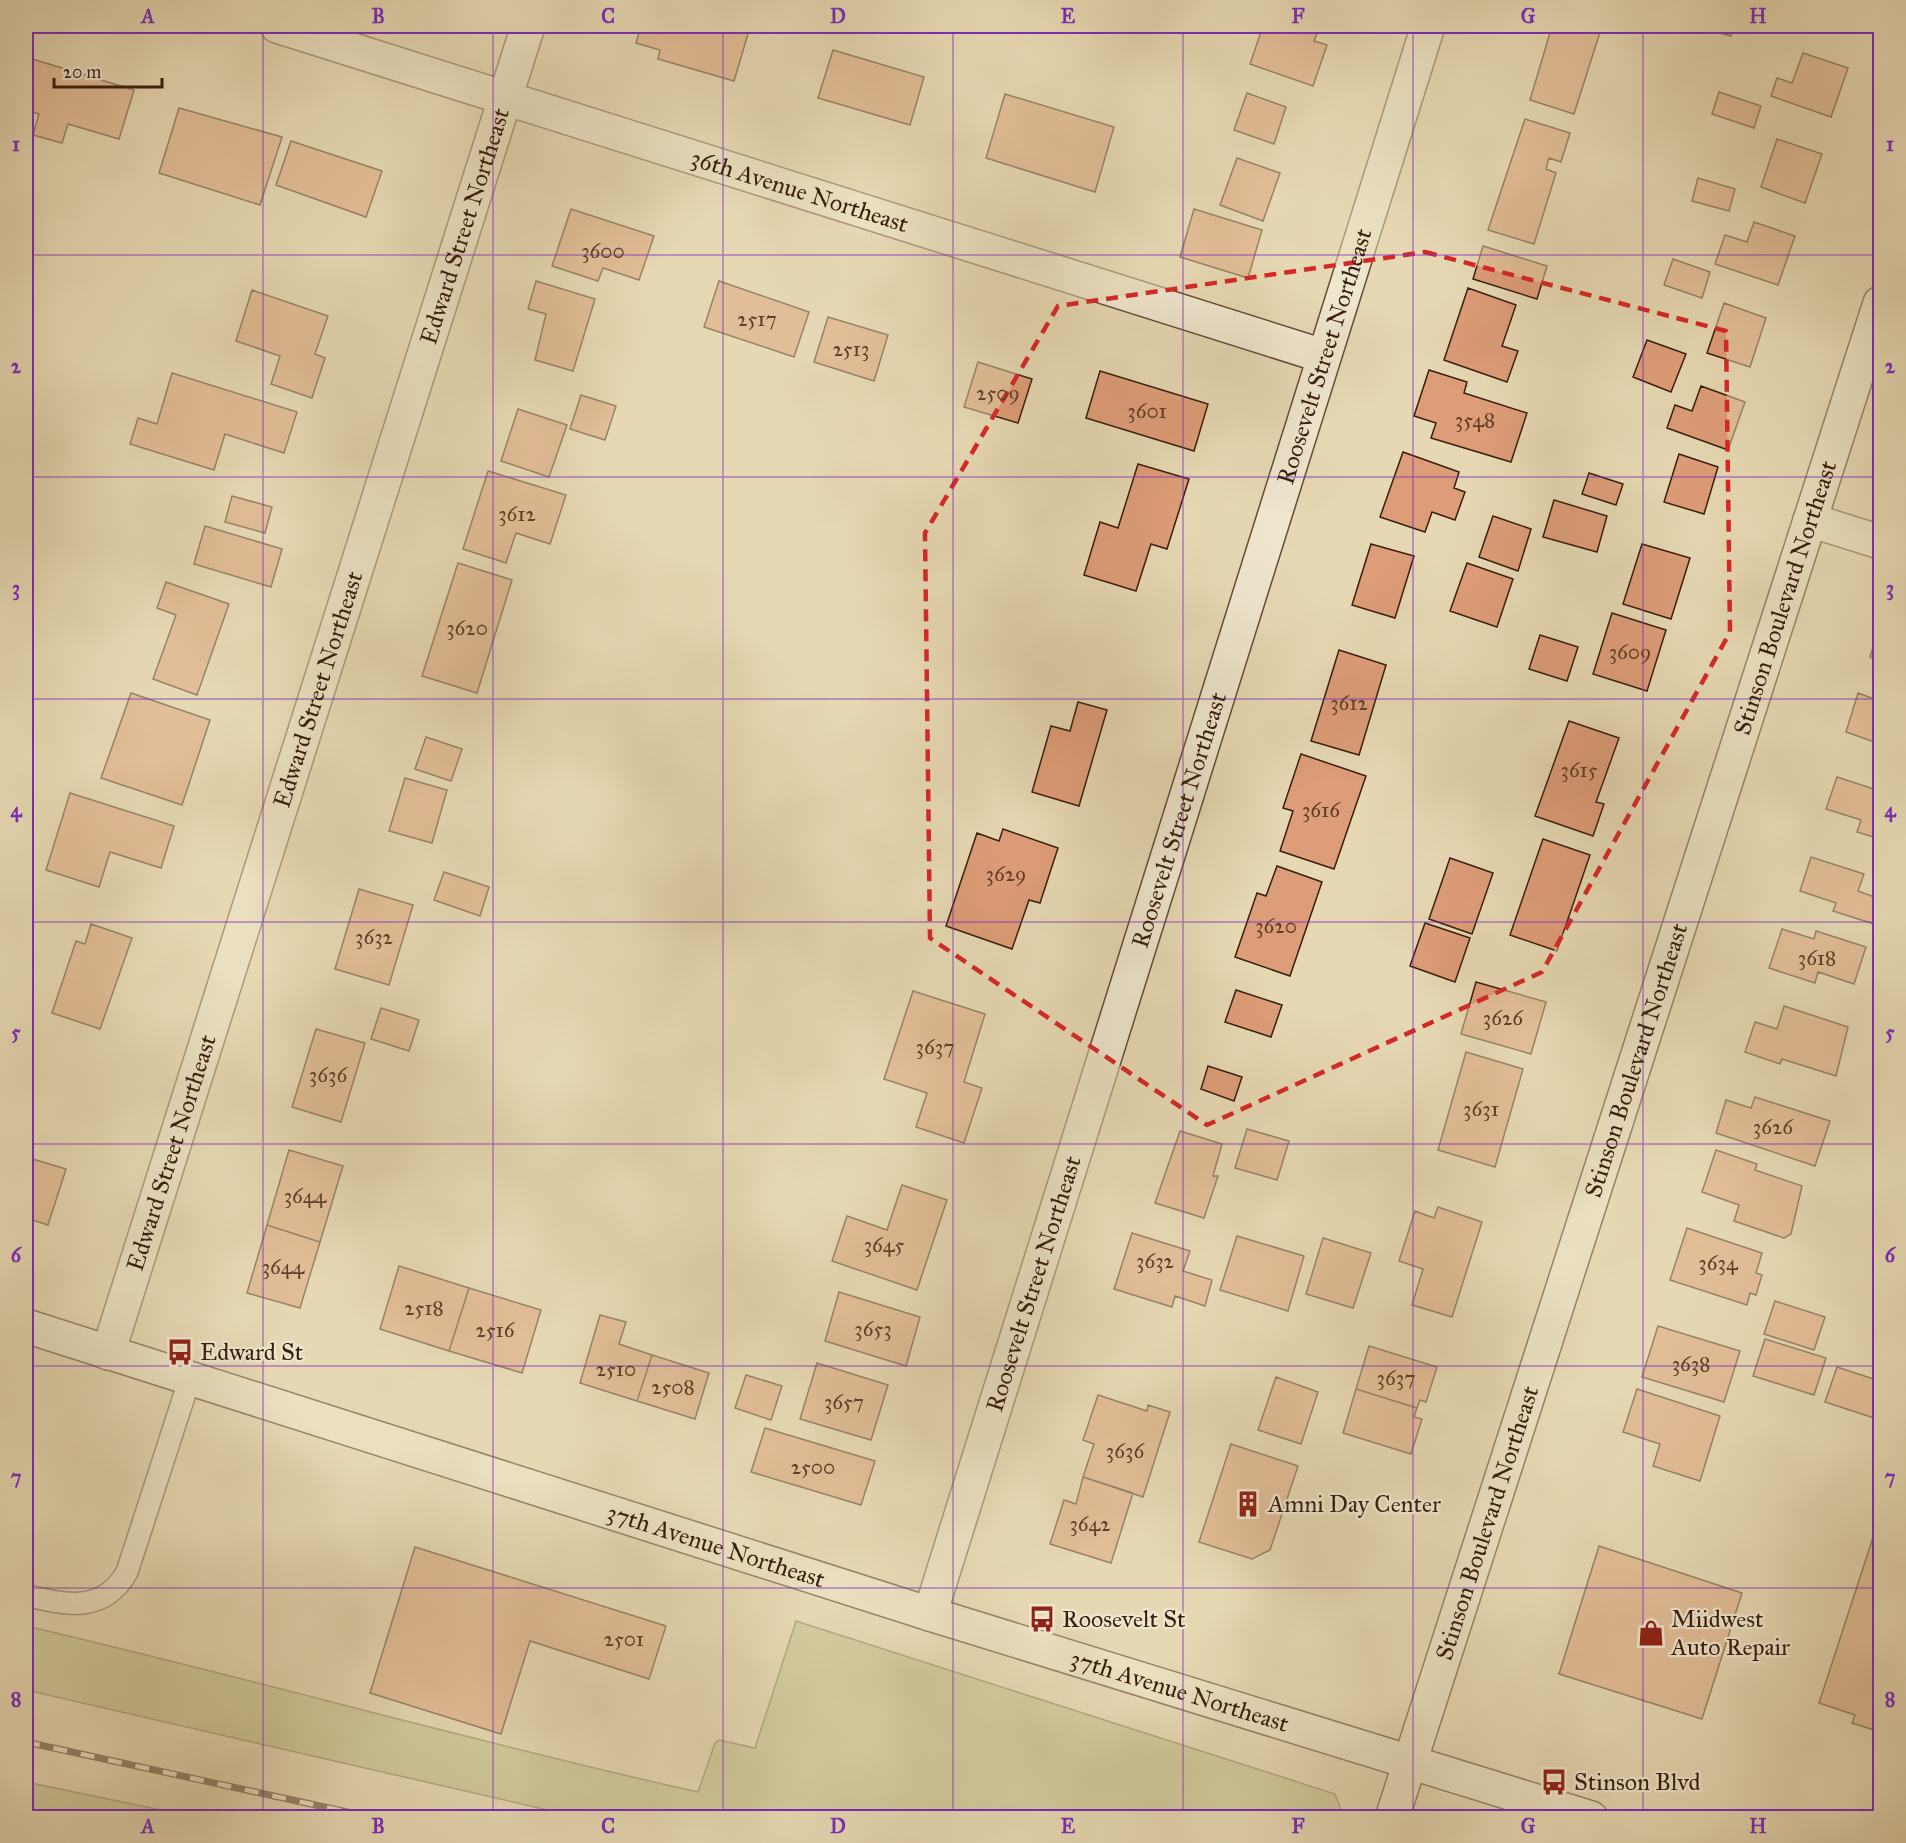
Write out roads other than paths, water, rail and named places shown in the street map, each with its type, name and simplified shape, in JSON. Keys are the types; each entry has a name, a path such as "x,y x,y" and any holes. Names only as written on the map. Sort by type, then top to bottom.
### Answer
{"street":[{"name":"36th Avenue Northeast","path":"277,26 1323,356"},
{"name":"Edward Street Northeast","path":"108,1353 528,26"},
{"name":"Roosevelt Street Northeast","path":"930,1614 1428,26"},
{"name":"Stinson Boulevard Northeast","path":"1392,1818 1881,303"},
{"path":"1810,520 1881,543"},
{"name":"37th Avenue Northeast","path":"26,1326 930,1614 1410,1760 1591,1818"}],"lane":[{"path":"26,1595 56,1603 85,1602 105,1598 118,1588 127,1572 190,1378"}],"railway":[{"path":"26,1742 375,1818"}],"place":[{"name":"Edward St","path":"180,1352"},
{"name":"Amni Day Center","path":"1248,1504"},
{"name":"Roosevelt St","path":"1042,1619"},
{"name":"Miidwest Auto Repair","path":"1651,1633"},
{"name":"Stinson Blvd","path":"1554,1782"}]}
